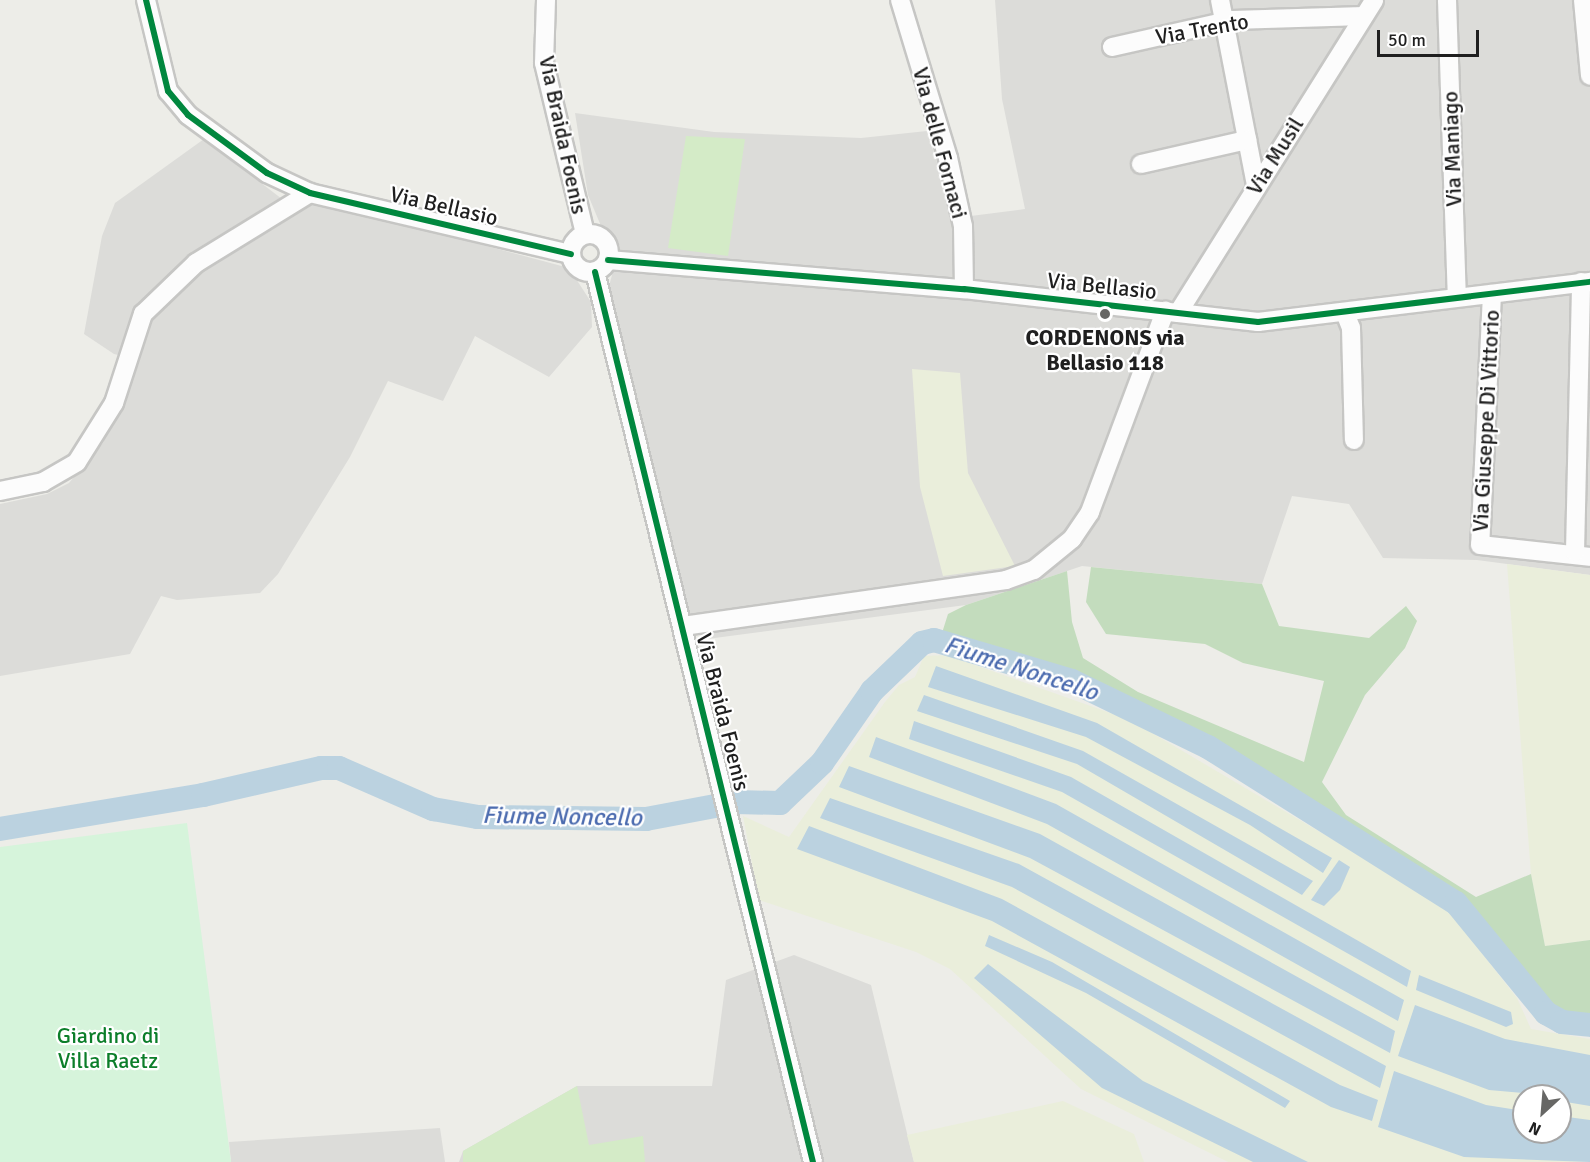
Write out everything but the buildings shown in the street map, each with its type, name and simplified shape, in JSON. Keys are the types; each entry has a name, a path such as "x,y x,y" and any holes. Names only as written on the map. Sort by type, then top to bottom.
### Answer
{"street":[{"name":"Via Bellasio","path":"146,0 160,70 188,115 267,173 310,193 570,254"},
{"name":"Via Braida Foenis","path":"546,0 544,63 585,234"},
{"name":"Via delle Fornaci","path":"900,0 948,158 963,226 964,289"},
{"path":"1220,0 1256,186"},
{"name":"Via Musil","path":"1172,312 1256,186 1374,0"},
{"name":"Via Maniago","path":"1447,0 1457,297"},
{"path":"1583,0 1590,76"},
{"name":"Via Trento","path":"1112,47 1224,22 1364,16"},
{"path":"1141,164 1247,140"},
{"path":"0,491 43,482 77,462 114,403 142,314 196,263 310,193"},
{"path":"585,234 605,240 602,266 581,271 570,254 573,243 585,234"},
{"name":"Via Bellasio","path":"602,266 964,289 1258,322 1585,282"},
{"name":"Via Braida Foenis","path":"602,266 683,626 813,1162"},
{"path":"1582,555 1585,282"},
{"name":"Via Giuseppe Di Vittorio","path":"1492,294 1480,545 1582,555"},
{"name":"Via Bellasio","path":"683,626 1006,580 1034,570 1072,540 1090,512 1172,312"},
{"path":"1345,313 1351,328 1354,440"}],"shaded area":[{"path":"995,0 1590,0 1590,575 1477,560 1383,558 1349,504 1292,496 1262,584 1082,566 966,605 707,639 688,612 609,286 620,246 601,226 588,195 575,113 714,132 861,138 927,131 955,218 1025,209 1002,99"},
{"path":"204,139 282,199 334,205 569,268 591,302 592,327 549,377 475,336 443,401 388,381 350,457 278,574 260,593 177,600 161,596 130,654 0,676 0,504 47,494 69,483 103,443 132,358 114,354 84,334 102,236 115,203"},
{"path":"794,955 871,985 914,1162 459,1162 463,1151 577,1086 712,1086 726,980"},
{"path":"440,1128 445,1162 231,1162 229,1142"}],"green space":[{"path":"686,136 745,139 728,256 668,248"},
{"path":"912,369 960,373 968,473 1015,566 943,576 920,487"},
{"path":"1507,564 1590,575 1590,940 1545,946 1531,874"},
{"path":"1091,567 1262,584 1279,626 1369,638 1406,606 1417,621 1405,648 1365,695 1322,782 1346,815 1476,897 1531,874 1545,946 1590,940 1590,1025 1562,1022 1546,1013 1456,903 1208,747 1093,689 950,643 942,633 948,614 966,605 1067,571 1072,622 1083,658 1138,692 1304,762 1324,681 1243,663 1205,644 1106,634 1086,602"},
{"path":"947,655 1130,720 1444,905 1517,998 1531,1029 1590,1039 1590,1162 1228,1162 1081,1089 950,969 916,952 759,900 743,816 789,837 885,702 899,685 915,677 924,656"},
{"name":"Giardino di Villa Raetz","path":"187,823 231,1162 0,1162 0,847"},
{"path":"577,1086 589,1145 643,1136 645,1162 463,1162 463,1151"},
{"path":"1063,1101 1134,1134 1144,1162 914,1162 907,1135"}],"water":[{"path":"936,666 1097,723 1332,858 1323,873 1250,825 1086,737 928,687"},
{"path":"924,695 1083,751 1313,881 1302,895 1077,764 917,711"},
{"path":"914,721 1071,777 1411,971 1407,987 1062,792 909,739"},
{"path":"876,737 1056,804 1404,1000 1398,1021 1047,824 869,757"},
{"path":"849,766 1040,834 1395,1031 1390,1053 1030,858 839,787"},
{"path":"830,798 1019,864 1386,1066 1380,1088 1012,887 820,818"},
{"path":"809,826 1002,899 1340,1085 1378,1100 1372,1121 1331,1107 992,921 797,849"},
{"path":"1339,860 1350,867 1340,890 1324,906 1311,900"},
{"path":"989,935 1052,962 1290,1101 1285,1108 1086,993 985,946"},
{"path":"988,964 1143,1081 1308,1162 1253,1162 1102,1088 974,978"},
{"path":"1419,975 1511,1012 1513,1024 1506,1027 1416,990"},
{"path":"1415,1005 1505,1039 1590,1055 1590,1106 1572,1103 1572,1084 1512,1084 1512,1092 1489,1090 1398,1056"},
{"path":"1394,1071 1486,1105 1512,1109 1512,1144 1572,1144 1572,1118 1590,1120 1590,1162 1464,1157 1378,1127"}],"waterway":[{"name":"Fiume Noncello","path":"0,829 203,795 321,768 339,768 433,809 478,817 646,819 736,802 780,803 822,763 872,691 922,643 934,640 1072,681 1208,747 1456,903 1546,1013 1562,1022 1590,1025"}],"cycle path":[{"path":"146,0 168,91 188,115 267,173 310,193 571,254"},
{"path":"608,260 964,289 1258,322 1590,282"},
{"path":"595,272 813,1162"}],"place":[{"name":"CORDENONS via Bellasio 118","path":"1105,314"}]}
